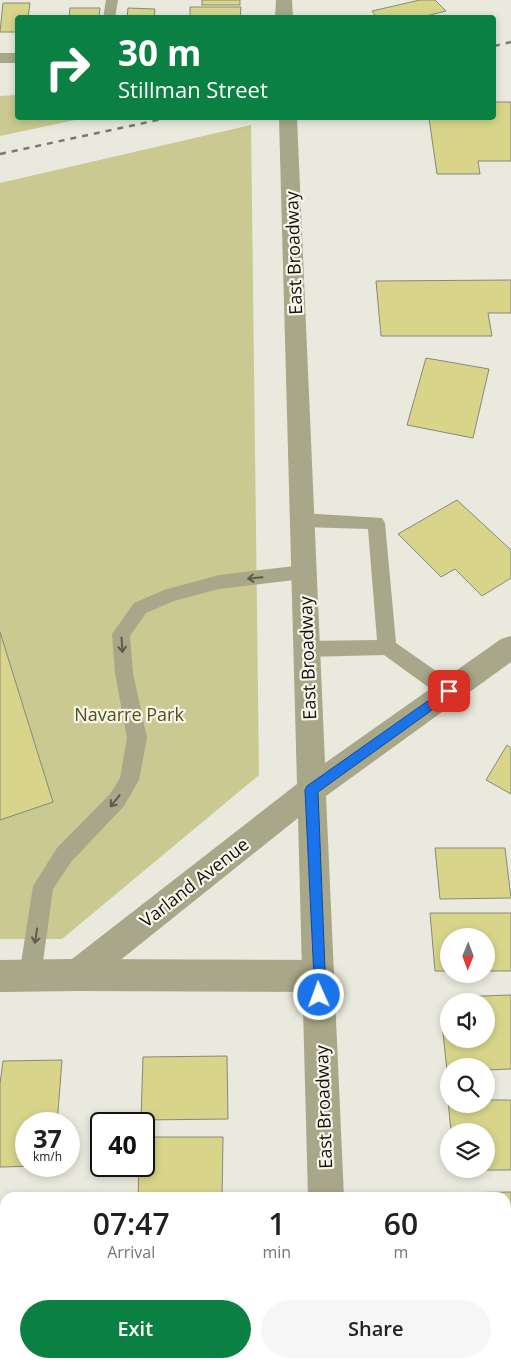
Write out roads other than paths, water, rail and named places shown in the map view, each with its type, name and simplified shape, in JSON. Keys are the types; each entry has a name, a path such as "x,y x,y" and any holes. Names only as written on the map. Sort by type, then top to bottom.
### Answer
{"street":[{"path":"284,0 284,15"},
{"path":"0,58 15,58"},
{"name":"East Broadway","path":"288,120 326,1192"},
{"name":"Varland Avenue","path":"77,975 311,790 511,646"},
{"path":"15,976 319,976"}],"lane":[{"path":"110,15 112,0"},
{"path":"302,520 376,523 386,647"},
{"path":"15,976 43,886 64,855 117,800 129,780 137,738 124,673 121,634 140,608 170,595 219,582 304,572"},
{"path":"306,649 386,647 449,691"}],"railway":[{"path":"496,46 511,42"},
{"path":"0,154 158,120"}],"park label":[{"name":"Navarre Park","path":"129,714"}]}
